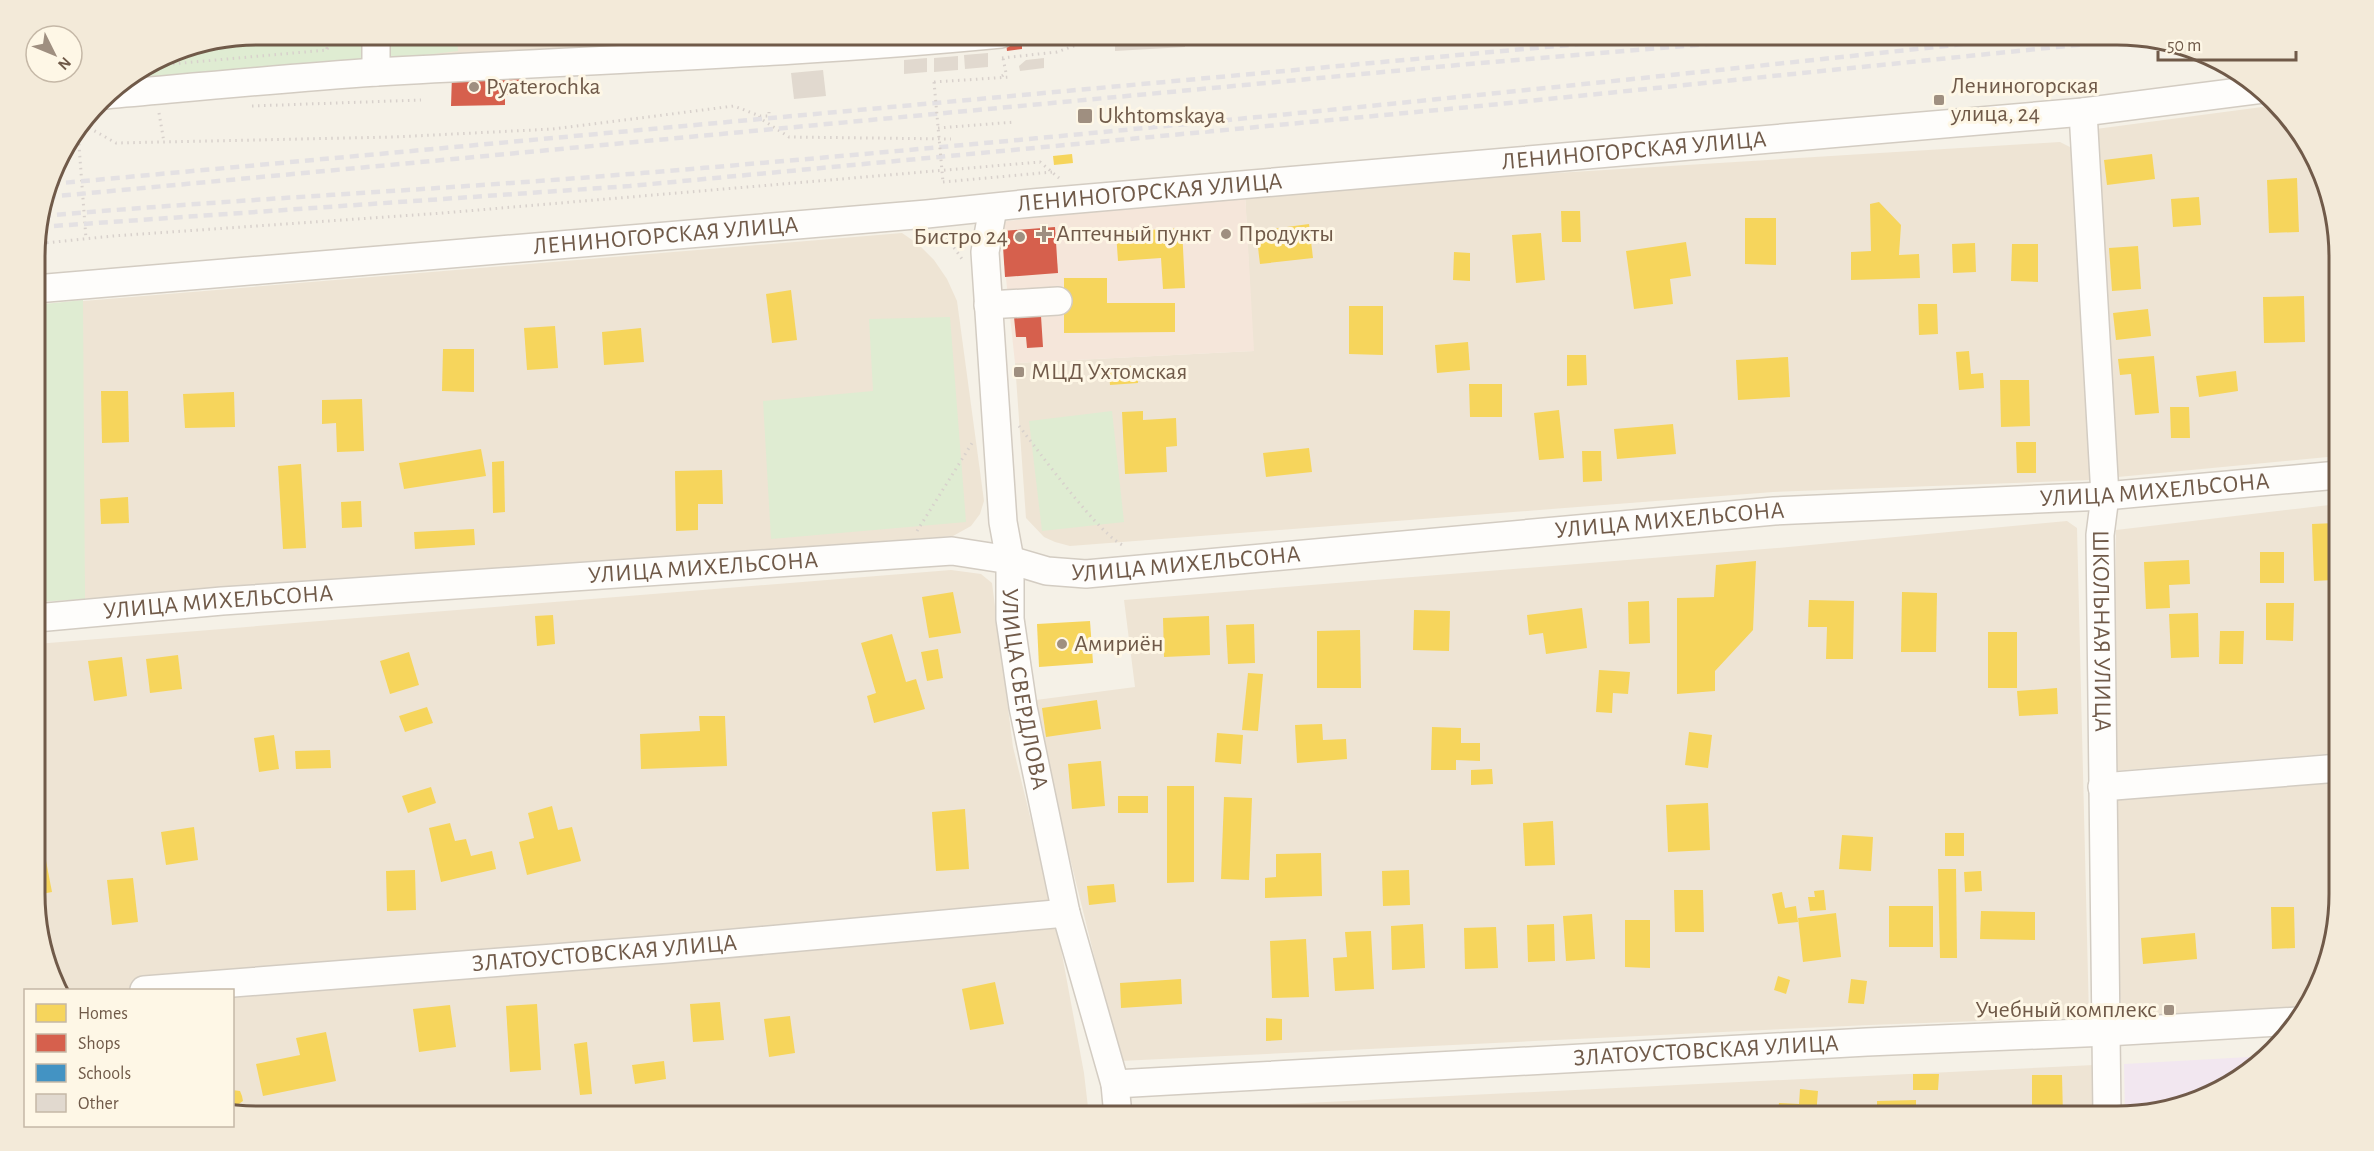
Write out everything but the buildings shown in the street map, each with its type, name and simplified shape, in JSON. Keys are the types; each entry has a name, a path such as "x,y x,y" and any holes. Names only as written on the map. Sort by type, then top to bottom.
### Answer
{"street":[{"path":"376,45 376,72"},
{"path":"133,86 154,78 376,72 769,52 859,45"},
{"name":"ЛЕНИНОГОРСКАЯ УЛИЦА","path":"45,288 962,211 2083,112 2248,91"},
{"name":"ШКОЛЬНАЯ УЛИЦА","path":"2083,112 2105,496 2100,535 2107,1106"},
{"name":"УЛИЦА СВЕРДЛОВА","path":"974,257 993,208"},
{"name":"УЛИЦА СВЕРДЛОВА","path":"962,211 988,305 1003,522 1010,560 1010,619 1023,707 1066,913 1115,1084 1117,1106"},
{"path":"988,305 1058,301"},
{"name":"УЛИЦА МИХЕЛЬСОНА","path":"45,617 222,601 952,551 1010,560 1047,571 1086,574 1774,511 2105,496 2329,476"},
{"path":"2102,787 2329,769"},
{"name":"ЗЛАТОУСТОВСКАЯ УЛИЦА","path":"157,989 668,949 1066,913"},
{"name":"ЗЛАТОУСТОВСКАЯ УЛИЦА","path":"1115,1084 1855,1042 2107,1032 2286,1022"}],"path":[{"path":"327,45 327,50"},
{"path":"164,142 154,78 327,50 331,45"},
{"path":"1001,78 1006,73 1005,66"},
{"path":"1010,77 934,82 943,182 1053,172"},
{"path":"242,107 421,100"},
{"path":"89,128 116,143 394,137 553,129 734,106 769,116 769,112"},
{"path":"752,113 789,137 951,139"},
{"path":"938,128 1015,122"},
{"path":"79,142 86,239"},
{"path":"45,243 443,213 1040,162 1061,180"},
{"path":"934,231 955,249 974,257"},
{"path":"914,536 977,436"}],"shaded area":[{"path":"243,45 746,45 659,52 145,77 189,56"},
{"path":"2266,106 2293,139 2318,189 2329,243 2329,457 2118,477 2113,473 2096,129"},
{"path":"2060,142 2072,148 2092,480 1773,492 1070,546 1044,537 1026,518 1015,363 1253,351 1245,192"},
{"path":"1245,192 1254,351 1015,363 1000,222"},
{"path":"902,233 918,244 934,260 947,279 957,301 984,501 980,514 971,526 953,536 45,601 45,304"},
{"path":"2329,505 2329,754 2112,771 2116,530"},
{"path":"2067,521 2077,528 2089,1017 1869,1025 1120,1061 1048,769 1036,700 1135,687 1124,600 1777,548"},
{"path":"951,570 981,574 992,583 1013,747 1056,922 1084,1073 1088,1106 234,1105 234,989 68,989 61,975 52,949 45,908 45,643"},
{"path":"2329,782 2329,908 2318,962 2297,1007 2121,1017 2111,797"},
{"path":"2252,1057 2223,1078 2198,1090 2172,1099 2131,1106 2125,1106 2124,1064"},
{"path":"2094,1065 2094,1106 1243,1106"}],"green space":[{"path":"243,45 372,45 373,64 146,76 189,56"},
{"path":"383,45 458,45 458,51 383,60"},
{"path":"83,300 85,599 45,601 45,304"},
{"path":"950,317 966,522 771,539 763,401 873,391 869,319"},
{"path":"1112,411 1124,522 1042,531 1029,421"}],"railway":[{"path":"58,183 1568,45"},
{"path":"54,196 1469,64 1696,45"},
{"path":"49,215 556,180 987,143 1952,45"},
{"path":"48,226 630,186 1480,106 2076,45"}],"place":[{"name":"Pyaterochka","path":"474,87"},
{"name":"Лениногорская улица, 24","path":"1939,100"},
{"name":"Ukhtomskaya","path":"1085,116"},
{"name":"Аптечный пункт","path":"1044,234"},
{"name":"Продукты","path":"1226,234"},
{"name":"Бистро 24","path":"1020,237"},
{"name":"МЦД Ухтомская","path":"1019,372"},
{"name":"Амириён","path":"1062,644"},
{"name":"Учебный комплекс","path":"2169,1010"}]}
